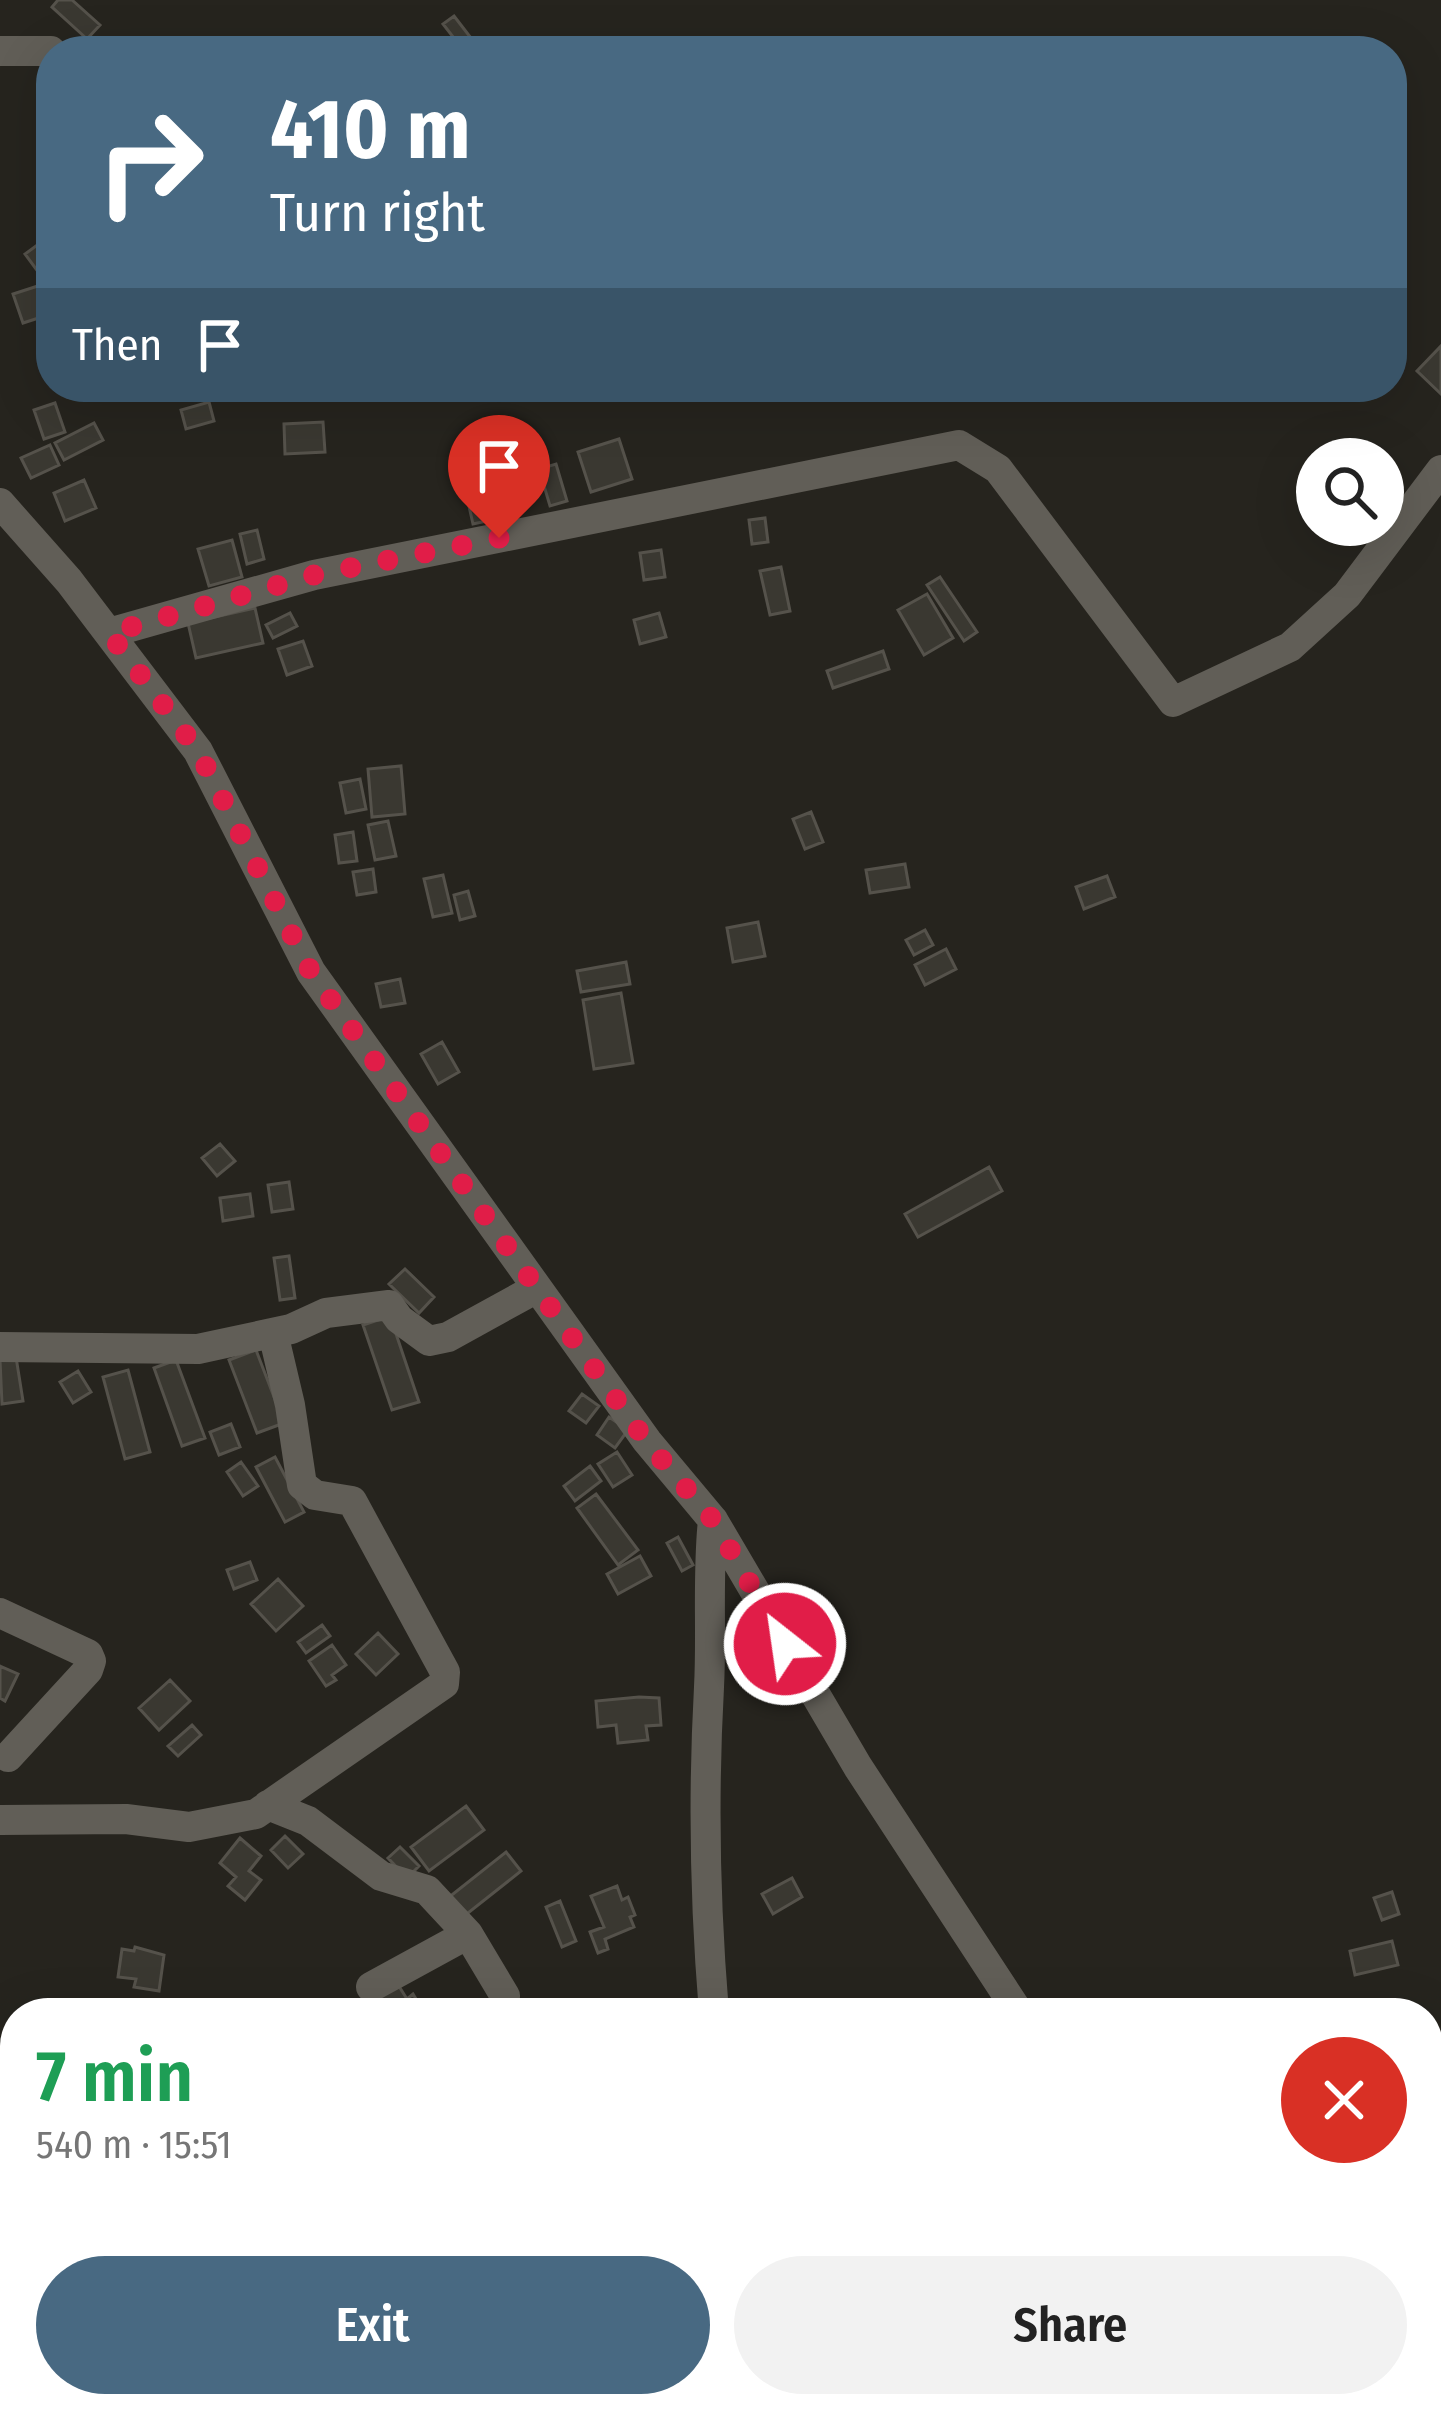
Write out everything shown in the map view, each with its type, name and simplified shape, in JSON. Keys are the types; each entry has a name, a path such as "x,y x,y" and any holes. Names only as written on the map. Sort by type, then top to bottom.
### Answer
{"street":[{"path":"0,51 36,51"},
{"path":"109,633 314,575 958,445 998,469 1173,703 1290,647 1347,595 1441,470"},
{"path":"0,503 109,633 198,751 311,972 646,1441 713,1520 858,1767 1008,1998"},
{"path":"0,1347 198,1349 273,1333 326,1313 389,1305 429,1341 448,1336 537,1288"},
{"path":"0,1820 126,1819 190,1828 256,1814 444,1684 445,1672 352,1501 315,1495 302,1485 273,1333"},
{"path":"713,1520 704,1739 713,1998"},
{"path":"0,1613 92,1660 8,1756"},
{"path":"268,1805 308,1821 381,1876 427,1890 468,1934 505,1996"},
{"path":"371,1988 468,1934"}],"building":[{"path":"58,0 72,0 100,25 84,36 52,7"},
{"path":"454,16 469,36 452,36 443,24"},
{"path":"36,246 36,269 25,254"},
{"path":"36,287 36,319 23,323 13,294"},
{"path":"1441,346 1441,394 1417,371"},
{"path":"209,402 214,421 186,429 181,410"},
{"path":"55,403 65,432 44,439 34,410"},
{"path":"323,422 325,452 285,454 284,424"},
{"path":"94,423 103,440 64,460 55,443"},
{"path":"619,439 632,479 591,492 578,452"},
{"path":"50,445 59,465 31,478 21,458"},
{"path":"487,445 495,475 477,480 469,450"},
{"path":"556,464 567,501 550,506 539,469"},
{"path":"84,480 96,508 65,521 54,493"},
{"path":"485,489 491,520 473,524 466,493"},
{"path":"765,518 768,542 752,544 749,520"},
{"path":"257,530 264,559 247,564 240,534"},
{"path":"232,540 242,577 209,586 198,549"},
{"path":"661,550 665,577 644,580 640,553"},
{"path":"781,567 790,611 770,615 760,571"},
{"path":"940,577 977,632 964,641 927,585"},
{"path":"927,594 953,638 924,655 898,610"},
{"path":"255,608 263,643 196,658 188,623"},
{"path":"290,613 297,626 273,638 266,625"},
{"path":"659,613 666,637 640,644 634,620"},
{"path":"303,641 312,666 287,675 278,649"},
{"path":"883,651 889,669 833,688 827,671"},
{"path":"401,766 405,814 372,817 368,769"},
{"path":"360,779 366,809 346,813 340,783"},
{"path":"811,812 823,842 805,849 793,819"},
{"path":"388,821 396,856 375,860 368,825"},
{"path":"353,832 357,861 339,863 335,835"},
{"path":"905,864 909,887 870,893 866,870"},
{"path":"373,869 376,892 357,895 353,872"},
{"path":"443,875 452,913 433,917 424,879"},
{"path":"1107,876 1115,897 1084,909 1076,887"},
{"path":"468,891 475,916 460,920 454,895"},
{"path":"758,922 765,956 733,962 727,928"},
{"path":"925,930 933,945 914,955 906,940"},
{"path":"946,949 956,969 925,985 915,965"},
{"path":"626,962 630,984 581,992 577,971"},
{"path":"400,979 405,1003 381,1007 376,984"},
{"path":"621,993 633,1063 594,1069 583,1000"},
{"path":"442,1042 459,1072 438,1084 421,1054"},
{"path":"220,1144 235,1161 217,1176 202,1158"},
{"path":"989,1167 1002,1191 918,1237 905,1214"},
{"path":"289,1182 293,1209 272,1212 268,1185"},
{"path":"250,1194 253,1216 223,1221 220,1198"},
{"path":"289,1256 295,1298 280,1300 274,1258"},
{"path":"405,1269 434,1297 419,1313 389,1284"},
{"path":"390,1316 419,1402 392,1410 363,1325"},
{"path":"256,1350 284,1423 257,1433 229,1360"},
{"path":"16,1357 23,1401 2,1404 0,1360"},
{"path":"176,1360 205,1438 182,1446 154,1368"},
{"path":"128,1370 150,1452 125,1459 103,1377"},
{"path":"78,1371 91,1392 73,1403 60,1382"},
{"path":"582,1394 599,1406 586,1423 569,1411"},
{"path":"609,1417 628,1430 615,1448 597,1435"},
{"path":"231,1424 240,1447 219,1455 210,1432"},
{"path":"617,1452 632,1475 613,1487 598,1464"},
{"path":"275,1457 304,1512 285,1522 256,1467"},
{"path":"241,1462 258,1486 243,1496 227,1472"},
{"path":"590,1466 601,1481 575,1501 564,1486"},
{"path":"596,1494 638,1550 618,1565 577,1508"},
{"path":"678,1537 693,1565 682,1571 667,1543"},
{"path":"640,1556 651,1576 618,1594 607,1574"},
{"path":"250,1562 257,1580 234,1589 227,1570"},
{"path":"278,1579 303,1606 276,1631 251,1604"},
{"path":"322,1625 330,1636 306,1653 298,1642"},
{"path":"378,1633 398,1654 376,1675 356,1654"},
{"path":"332,1645 346,1665 326,1686 309,1661"},
{"path":"0,1666 18,1674 5,1701 0,1698"},
{"path":"170,1680 190,1701 159,1730 139,1708"},
{"path":"659,1698 661,1725 646,1726 648,1740 618,1743 616,1725 598,1727 596,1701"},
{"path":"192,1725 201,1735 178,1756 168,1746"},
{"path":"466,1806 484,1830 429,1871 411,1847"},
{"path":"285,1836 303,1854 288,1868 271,1850"},
{"path":"240,1838 261,1856 249,1871 261,1880 245,1900 228,1886 236,1877 220,1863"},
{"path":"400,1847 419,1866 407,1878 388,1858"},
{"path":"506,1852 521,1871 463,1917 448,1898"},
{"path":"792,1878 802,1897 773,1914 762,1894"},
{"path":"617,1886 622,1900 628,1897 634,1927 605,1939 608,1949 598,1953 590,1932 604,1927 591,1896"},
{"path":"1392,1892 1399,1914 1382,1920 1374,1898"},
{"path":"560,1901 576,1941 562,1947 546,1907"},
{"path":"1392,1941 1398,1965 1355,1975 1350,1951"},
{"path":"135,1947 164,1955 159,1991 134,1987 136,1979 118,1977 122,1949 134,1951"},
{"path":"395,1980 406,1998 377,1998 374,1993"}],"route":[{"path":"499,538 314,575 109,633 198,751 311,972 646,1441 713,1520 785,1644"}]}
